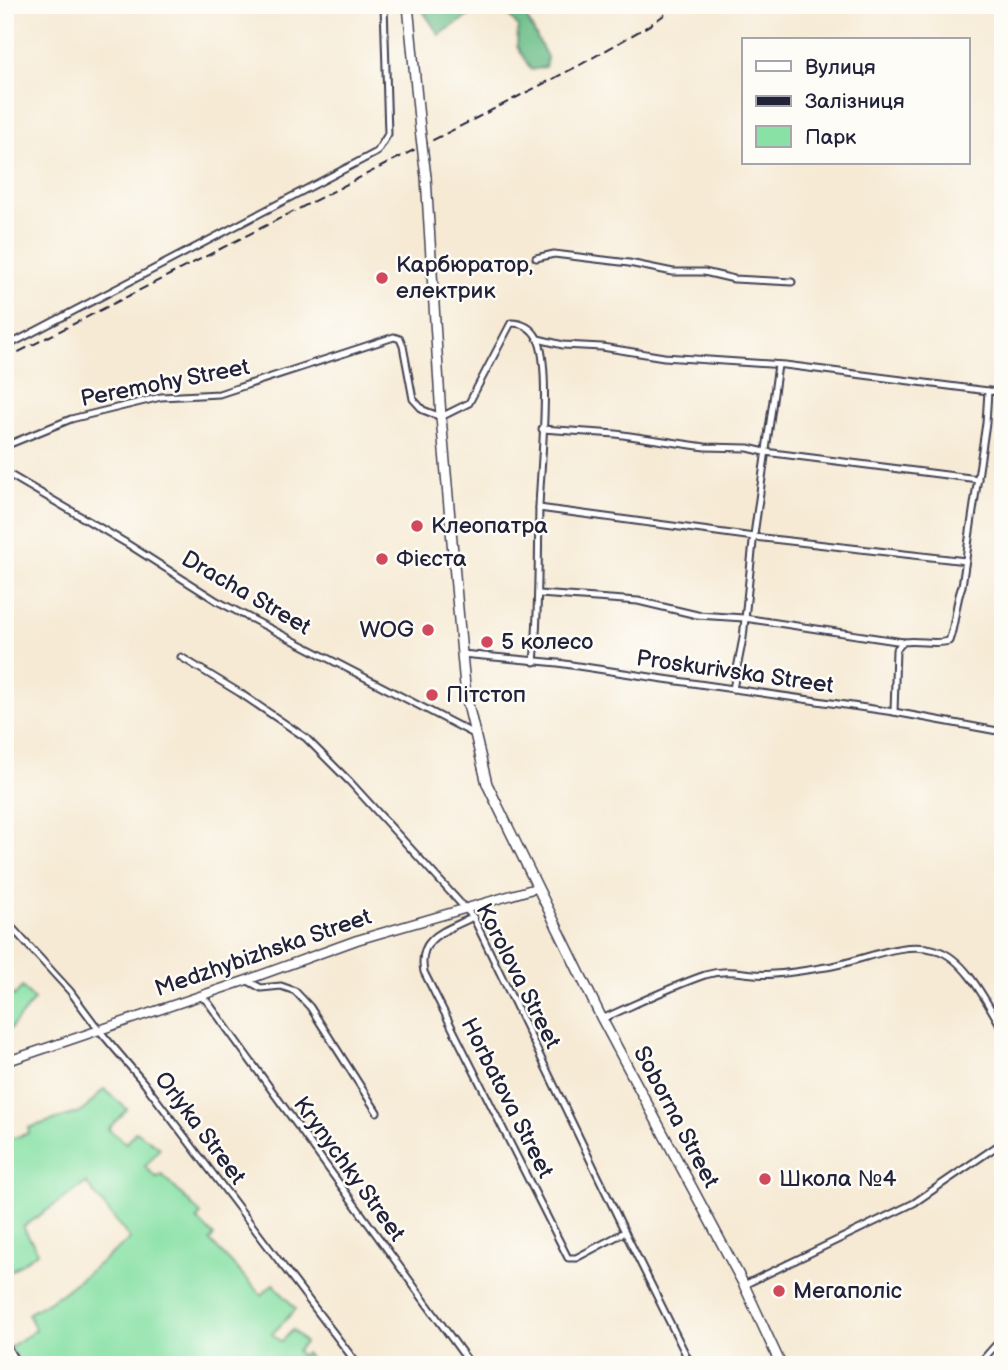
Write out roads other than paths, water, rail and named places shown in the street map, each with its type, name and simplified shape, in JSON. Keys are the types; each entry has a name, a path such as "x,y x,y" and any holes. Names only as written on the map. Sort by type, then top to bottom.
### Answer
{"main road":[{"name":"Soborna Street","path":"408,5 426,177 441,417 466,696 487,784 602,1019 744,1285 781,1365"},
{"name":"Medzhybizhska Street","path":"5,1062 357,940 536,888"}],"street":[{"path":"5,347 377,152 388,134 384,5"},
{"path":"536,258 554,254 629,262 673,272 704,272 734,279 792,282"},
{"path":"441,417 469,403 511,323 520,323 531,330 538,339 542,353 539,594 534,662"},
{"name":"Peremohy Street","path":"5,446 71,419 161,397 219,394 394,337 400,339 403,346 413,399 423,410 441,417"},
{"path":"538,339 563,345 602,347 664,357 778,365 1003,392"},
{"path":"733,690 743,638 778,365"},
{"path":"539,594 638,601 697,615 744,618 903,642 920,640 936,645 949,641 956,620 956,602 966,561 986,423 988,391"},
{"path":"542,429 616,434 705,447 748,448 978,480"},
{"name":"Dracha Street","path":"5,472 126,542 217,601 474,734"},
{"path":"539,508 754,537 966,561"},
{"path":"894,712 896,650 903,642"},
{"name":"Proskurivska Street","path":"462,654 558,663 894,712 1003,732"},
{"name":"Korolova Street","path":"181,657 240,692 306,738 350,782 472,917 691,1365"},
{"name":"Horbatova Street","path":"472,917 432,939 424,947 424,972 568,1258 576,1258 625,1233"},
{"name":"Orlyka Street","path":"5,920 70,991 144,1083 358,1365"},
{"path":"602,1019 707,975 738,970 771,975 832,966 918,947 938,950 955,961 971,978 1003,1030"},
{"path":"247,980 261,988 281,986 295,991 310,1007 377,1112"},
{"name":"Krynychky Street","path":"198,995 207,1002 471,1365"},
{"path":"744,1285 914,1203 1003,1142"},
{"path":"978,1365 1003,1337"},
{"path":"5,1343 18,1365"}],"railway":[{"path":"5,359 580,65 650,25 678,5"}],"place":[{"name":"Карбюратор, електрик","path":"382,278"},
{"name":"Клеопатра","path":"417,526"},
{"name":"Фієста","path":"382,559"},
{"name":"WOG","path":"428,630"},
{"name":"5 колесо","path":"487,642"},
{"name":"Пітстоп","path":"432,695"},
{"name":"Школа №4","path":"765,1179"},
{"name":"Мегаполіс","path":"779,1291"}]}
